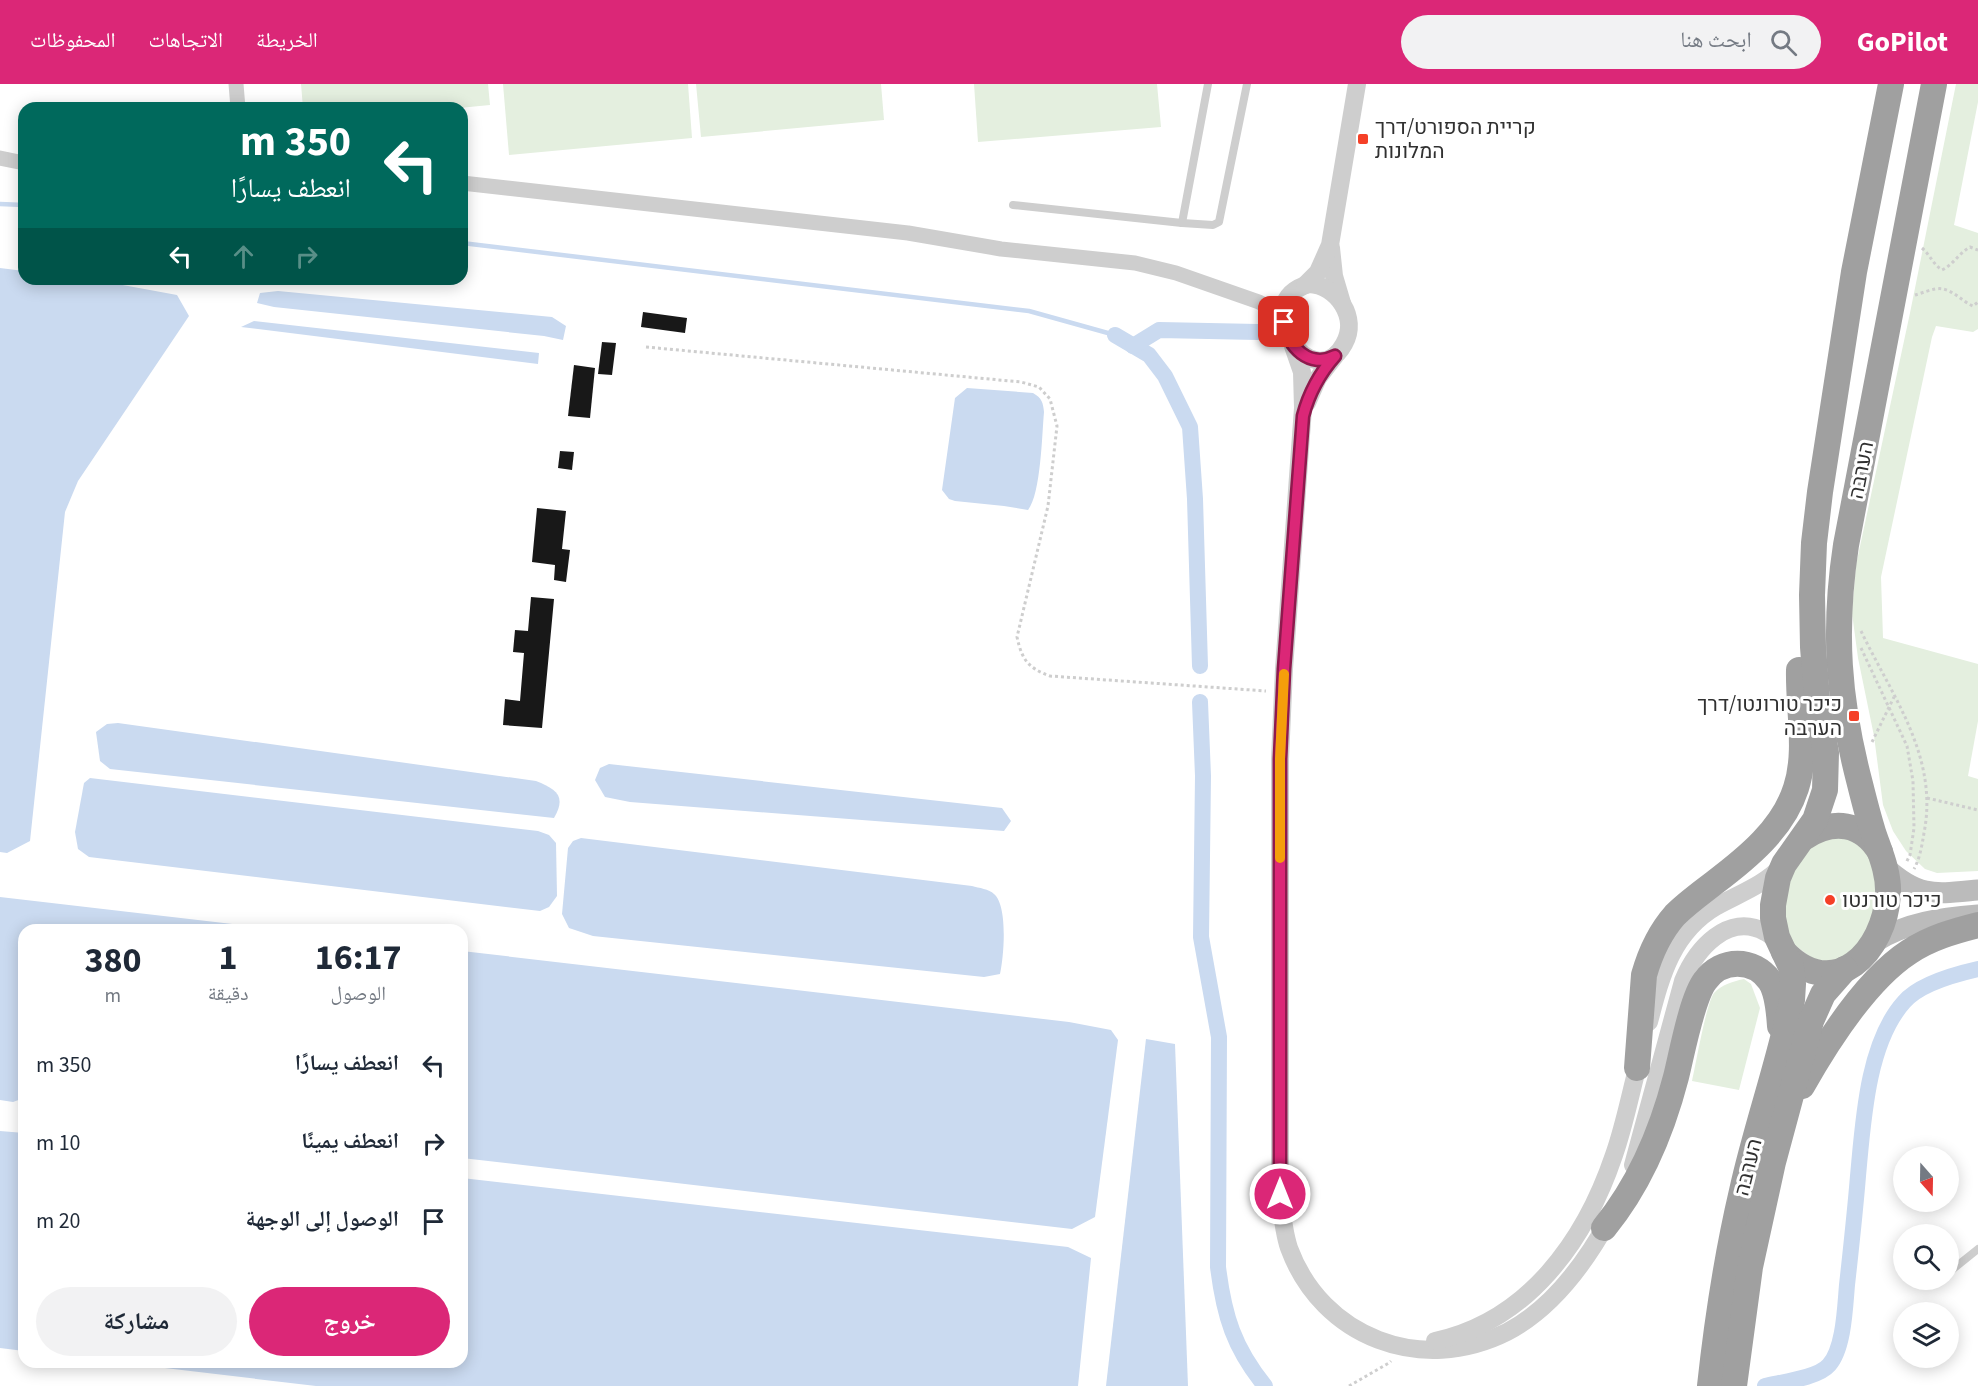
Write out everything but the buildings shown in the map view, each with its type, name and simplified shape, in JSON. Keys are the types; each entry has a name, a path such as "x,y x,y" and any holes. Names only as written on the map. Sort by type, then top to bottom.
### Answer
{"highway":[{"name":"הערבה","path":"1710,1386 1721,1300 1734,1226 1793,992 1791,967 1774,928 1773,905 1778,878 1784,864 1805,837 1820,810 1827,779 1813,647 1813,569 1820,492 1851,295 1891,84"},
{"name":"הערבה","path":"1734,1386 1743,1312 1757,1231 1815,1009 1823,994 1845,969 1864,957 1875,942 1883,922 1887,901 1887,879 1893,871 1860,785 1849,738 1841,690 1838,629 1846,545 1934,84"},
{"path":"1637,1068 1644,975 1654,948 1675,916 1730,871 1774,829 1785,815 1797,787 1801,770 1802,735 1799,690 1801,648 1813,569"},
{"path":"1805,837 1816,829 1828,826 1850,827 1869,838 1893,871"},
{"path":"1785,1118 1807,1077 1834,1035 1878,978 1901,957 1925,943 1978,925"},
{"path":"1782,948 1795,963 1808,970 1822,973 1845,969"},
{"path":"1604,1228 1626,1198 1655,1140 1670,1101 1696,1000 1703,982 1714,970 1726,964 1739,963 1751,966 1771,982 1778,1010 1779,1050"}],"main road":[{"path":"1893,871 1921,891 1939,893 1978,890"},
{"path":"1875,942 1911,924 1940,918 1978,915"}],"street":[{"path":"236,84 238,102"},
{"path":"1259,302 1276,303 1288,298 1318,272 1330,245 1357,84"},
{"path":"0,158 18,162"},
{"path":"468,184 908,233 1001,249 1135,263 1176,273 1259,302 1272,309 1284,322"},
{"path":"1303,416 1314,385 1343,346 1348,333 1348,319 1334,276 1330,245"},
{"path":"1305,285 1328,289 1342,304"},
{"path":"1288,298 1284,311 1284,322 1303,381 1303,416 1283,692 1280,789 1280,1194 1282,1221 1289,1247 1299,1270 1313,1292 1330,1311 1350,1326 1372,1338 1419,1350 1442,1351 1487,1341 1529,1318 1548,1302 1577,1270 1619,1201 1635,1160 1683,981 1699,951 1710,939 1723,931 1737,927 1752,927 1766,932 1782,948"},
{"path":"1293,346 1304,356 1316,360 1335,356"},
{"path":"1398,1345 1427,1343 1454,1337 1478,1328 1499,1317 1518,1303 1550,1271 1575,1238 1601,1189 1619,1138 1659,983 1676,943 1689,927 1705,914 1757,886 1784,864"}],"lane":[{"path":"1182,223 1208,84"},
{"path":"1013,205 1182,223 1213,225 1219,222 1247,84"},
{"path":"1959,1264 1978,1249"}],"path":[{"path":"1906,232 1930,255 1935,266 1942,270 1949,267 1962,251 1970,247 1978,250"},
{"path":"1893,302 1937,288 1944,289 1973,306 1978,302"},
{"path":"646,347 1009,381 1039,387 1050,399 1057,426 1048,506 1017,637 1020,651 1028,665 1050,676 1283,692"},
{"path":"1858,621 1861,632 1914,735 1922,758 1927,798 1922,844 1916,865 1893,871"},
{"path":"1861,648 1906,746 1913,781 1914,828 1910,855 1893,871"},
{"path":"1871,745 1895,695"},
{"path":"1927,798 1978,810"},
{"path":"1349,1386 1389,1363 1398,1345"}],"green space":[{"path":"301,84 488,84 490,105 468,107 468,102 302,102"},
{"path":"503,84 688,84 692,138 509,155"},
{"path":"696,84 881,84 884,120 701,137"},
{"path":"974,84 1157,84 1161,127 978,142"},
{"path":"1956,84 1978,84 1978,102 1954,225 1978,233 1978,329 1973,332 1936,326 1881,577 1883,638 1978,664 1978,721 1968,776 1978,779 1978,871 1937,873 1925,869 1906,851 1893,831 1883,805 1874,736 1858,658 1852,613 1856,565"},
{"path":"1829,832 1865,843 1882,890 1859,952 1823,967 1782,935 1790,866"},
{"path":"1744,979 1751,984 1760,1008 1739,1090 1692,1081 1705,1021 1714,993 1732,982"}],"water":[{"path":"0,268 18,270 18,285 123,285 177,295 189,316 78,481 65,512 30,841 7,853 0,852"},
{"path":"278,291 552,317 566,326 563,340 544,336 274,307 257,303 260,293"},
{"path":"254,321 539,353 538,364 241,327"},
{"path":"967,388 1033,393 1042,401 1044,412 1040,463 1036,491 1028,510 955,501 949,499 942,490 955,398"},
{"path":"118,723 536,781 554,790 559,799 558,810 554,818 110,769 100,761 96,732 107,724"},
{"path":"609,764 1002,808 1011,821 1004,831 630,802 605,797 595,780 600,768"},
{"path":"90,778 538,831 549,835 556,843 557,896 549,907 540,911 89,857 78,849 75,832 84,783"},
{"path":"581,838 972,886 987,890 998,900 1003,920 1004,944 1000,974 984,977 593,936 569,928 562,914 568,848 573,841"},
{"path":"0,897 232,924 18,924 18,1100 13,1102 0,1100"},
{"path":"468,952 1069,1022 1111,1030 1118,1040 1095,1217 1072,1229 468,1159"},
{"path":"1146,1039 1175,1044 1188,1386 1106,1386"},
{"path":"0,1131 18,1132 18,1350 0,1348"},
{"path":"468,1179 1068,1247 1091,1258 1078,1386 316,1386 164,1368 468,1368"}],"waterway":[{"path":"0,204 18,205"},
{"path":"468,244 1029,311 1115,335"},
{"path":"1133,346 1159,330 1258,332"},
{"path":"1115,335 1149,355 1165,376 1190,427 1195,499 1200,666"},
{"path":"1200,702 1203,776 1201,937 1219,1037 1218,1267 1232,1331 1245,1358 1265,1386"},
{"path":"1765,1386 1817,1373 1829,1365 1838,1348 1844,1315 1865,1108 1875,1061 1892,1019 1904,1002 1919,990 1949,977 1978,969"}],"slow traffic":[{"path":"1280,858 1280,759 1284,674"}],"place":[{"name":"קריית הספורט/דרך המלונות","path":"1363,139"},
{"name":"כיכר טורונטו/דרך הערבה","path":"1854,716"},
{"name":"כיכר טורנטו","path":"1830,900"}],"route":[{"path":"1280,1194 1280,789 1284,669 1303,416 1314,385 1335,356 1323,360 1304,356 1289,340 1284,322"}]}
